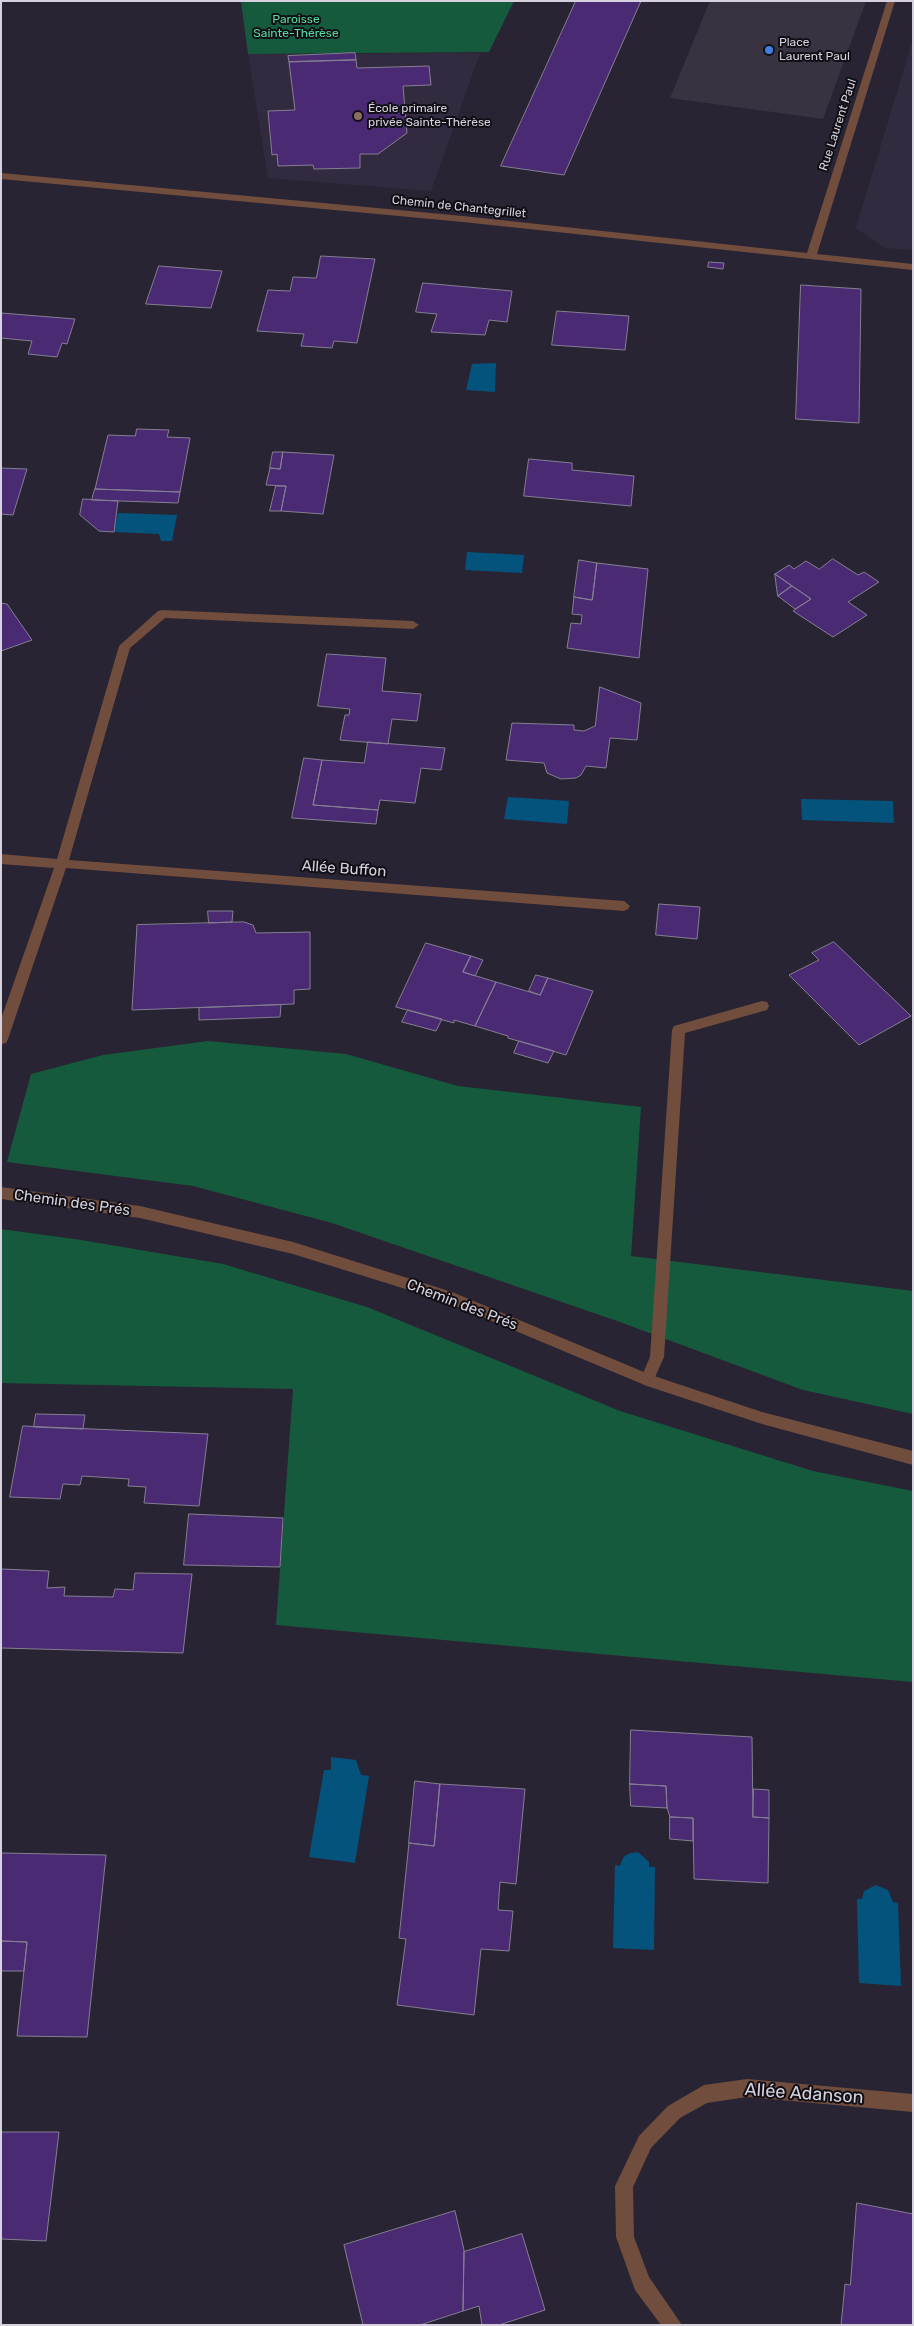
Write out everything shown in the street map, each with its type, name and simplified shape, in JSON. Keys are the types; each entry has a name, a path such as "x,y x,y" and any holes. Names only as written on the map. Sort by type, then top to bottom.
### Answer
{"street":[{"name":"Rue Laurent Paul","path":"811,257 891,1"},
{"name":"Chemin de Chantegrillet","path":"1,176 463,219 913,267"},
{"path":"1,1039 62,864 125,646 162,614 413,625"},
{"name":"Allée Buffon","path":"1,859 624,906"},
{"path":"647,1380 657,1357 679,1030 762,1006"},
{"name":"Chemin des Prés","path":"1,1193 140,1212 293,1248 448,1296 647,1380 762,1418 913,1458"},
{"name":"Allée Adanson","path":"673,2325 642,2283 625,2237 624,2186 645,2142 674,2112 704,2094 747,2088 913,2102"}],"shaded area":[{"name":"Place Laurent Paul","path":"710,1 866,1 823,119 670,98"},
{"path":"913,39 913,250 885,248 856,228"},
{"name":"École primaire privée Sainte-Thérèse","path":"480,53 431,191 268,178 248,54"}],"green space":[{"name":"Paroisse Sainte-Thérèse","path":"241,1 514,1 489,52 248,54"},
{"path":"208,1041 346,1054 458,1086 641,1107 631,1256 913,1291 913,1414 803,1390 620,1322 332,1223 193,1186 7,1162 31,1074 103,1055"},
{"path":"1,1229 81,1240 223,1264 367,1307 620,1411 813,1471 913,1491 913,1682 276,1625 293,1389 1,1383"}],"water":[{"path":"496,363 495,392 466,390 472,364"},
{"path":"118,513 177,515 172,541 161,541 159,534 114,532"},
{"path":"467,552 524,555 522,573 465,570"},
{"path":"508,797 569,801 567,824 504,819"},
{"path":"801,799 893,801 894,823 802,820"},
{"path":"331,1757 356,1760 361,1775 369,1776 355,1863 309,1857 324,1770 331,1770"},
{"path":"638,1852 649,1862 649,1867 655,1867 654,1950 613,1948 615,1865 620,1866 626,1855"},
{"path":"876,1885 888,1890 893,1902 898,1903 901,1986 859,1983 857,1899 862,1899 864,1891"}],"building":[{"path":"576,1 641,1 564,175 501,166"},
{"path":"355,53 356,60 289,62 288,56"},
{"path":"356,60 357,68 429,66 431,85 403,86 407,133 378,154 360,154 360,168 314,169 313,165 278,166 277,154 272,155 268,111 295,110 289,62"},
{"path":"321,256 375,259 357,343 334,341 332,348 301,346 304,334 257,331 268,290 290,291 293,277 316,278"},
{"path":"709,262 724,263 723,269 708,267"},
{"path":"159,266 222,271 211,308 146,304"},
{"path":"423,283 512,291 507,322 489,320 485,335 431,332 437,314 416,312"},
{"path":"801,285 861,289 859,423 796,419"},
{"path":"557,311 629,316 625,350 552,345"},
{"path":"1,313 75,319 67,344 62,343 57,357 28,354 32,341 1,338"},
{"path":"137,429 169,430 167,437 190,438 180,492 95,489 108,435 135,436"},
{"path":"273,452 283,452 280,469 270,468"},
{"path":"283,452 334,455 323,514 281,511 286,486 266,485 270,468 280,469"},
{"path":"529,459 572,463 572,470 634,476 631,506 524,496"},
{"path":"1,468 27,469 13,515 1,514"},
{"path":"276,486 286,486 281,511 270,511"},
{"path":"95,489 180,492 178,503 92,500"},
{"path":"83,499 118,501 114,532 99,531 80,515"},
{"path":"833,559 858,575 864,572 879,582 848,602 867,615 833,637 793,611 811,599 775,574 789,565 794,569 806,561 819,569"},
{"path":"579,560 597,563 592,600 574,597"},
{"path":"597,563 648,569 639,658 567,648 571,623 581,624 582,615 572,614 574,597 592,600"},
{"path":"775,574 792,586 778,596"},
{"path":"792,586 811,599 795,609 778,596"},
{"path":"1,603 7,604 32,640 1,651"},
{"path":"327,654 386,658 382,691 421,694 417,721 392,719 388,744 340,740 345,715 349,715 350,709 318,706"},
{"path":"600,687 641,703 637,740 610,738 606,768 586,766 581,775 576,778 561,779 547,773 544,763 506,760 512,723 574,725 574,730 584,731 595,726"},
{"path":"368,742 445,748 441,770 421,768 415,803 380,800 378,810 313,805 322,760 364,763"},
{"path":"304,758 322,760 313,805 378,810 376,824 292,818"},
{"path":"659,904 700,907 697,939 656,935"},
{"path":"208,911 233,911 232,922 209,923"},
{"path":"244,922 253,925 256,933 310,932 310,989 294,990 294,1004 132,1010 137,925"},
{"path":"834,942 911,1016 859,1045 789,975 819,960 812,953"},
{"path":"426,943 471,956 463,972 496,982 475,1026 454,1020 454,1023 396,1007"},
{"path":"471,956 483,960 475,976 463,972"},
{"path":"536,975 548,978 540,995 529,991"},
{"path":"548,978 593,991 566,1055 475,1026 496,982 540,995"},
{"path":"281,1005 280,1017 199,1020 199,1008"},
{"path":"408,1010 442,1019 436,1031 402,1022"},
{"path":"519,1041 554,1051 548,1063 514,1053"},
{"path":"36,1414 85,1415 83,1429 34,1427"},
{"path":"23,1426 208,1434 199,1506 144,1503 146,1487 128,1486 129,1479 82,1476 80,1485 63,1484 60,1499 10,1497"},
{"path":"189,1514 283,1518 280,1567 184,1565"},
{"path":"1,1569 49,1571 47,1588 65,1587 64,1596 113,1597 115,1589 133,1590 135,1573 192,1574 183,1653 1,1648"},
{"path":"631,1730 752,1737 753,1817 769,1818 768,1883 694,1879 693,1818 670,1817 667,1808 666,1786 630,1784"},
{"path":"415,1781 440,1784 434,1846 409,1843"},
{"path":"440,1784 525,1789 516,1884 500,1882 498,1910 513,1911 509,1951 481,1949 474,2015 397,2005 406,1939 399,1938 409,1843 434,1846"},
{"path":"630,1784 666,1786 667,1808 631,1806"},
{"path":"754,1789 769,1790 769,1818 753,1817"},
{"path":"670,1817 693,1818 693,1841 670,1839"},
{"path":"1,1853 106,1855 87,2037 17,2036 27,1942 1,1941"},
{"path":"1,1941 27,1942 24,1971 1,1971"},
{"path":"1,2132 59,2132 46,2241 1,2239"},
{"path":"857,2203 913,2214 913,2325 841,2325 845,2284 850,2285"},
{"path":"455,2211 464,2250 463,2311 420,2325 363,2325 344,2245"},
{"path":"522,2234 545,2310 499,2325 482,2325 479,2306 463,2311 464,2252"}],"place":[{"name":"Place Laurent Paul","path":"769,50"},
{"name":"École primaire privée Sainte-Thérèse","path":"358,116"}]}
